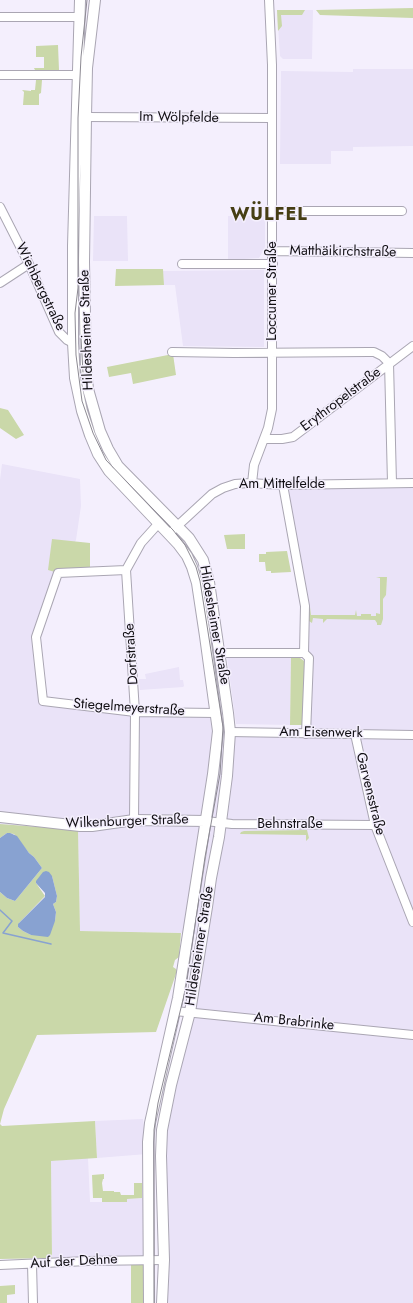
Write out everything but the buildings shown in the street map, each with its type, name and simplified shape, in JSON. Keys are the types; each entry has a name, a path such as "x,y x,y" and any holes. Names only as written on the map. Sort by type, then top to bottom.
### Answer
{"main road":[{"name":"Hildesheimer Straße","path":"80,0 73,246 73,343 75,378 80,406 98,454 110,471 156,526 170,534 187,556 192,567 197,583 218,731 206,821 176,1011 150,1123 148,1142 149,1303"},
{"name":"Hildesheimer Straße","path":"95,0 87,68 86,117 85,314 86,368 91,403 108,450 118,466 190,539 203,560 208,582 230,732 227,776 221,823 190,1012 171,1085 162,1130 161,1156 164,1260 162,1303"},
{"name":"Wilkenburger Straße","path":"0,817 80,826 92,826 134,820 206,821"}],"street":[{"name":"Loccumer Straße","path":"252,483 254,465 264,439 272,409 272,65 269,0"},
{"path":"0,16 80,17"},
{"path":"0,75 77,75"},
{"name":"Im Wölpfelde","path":"86,117 272,118"},
{"name":"Wiehbergstraße","path":"0,207 30,264 60,332 67,340 73,343"},
{"path":"272,211 402,211"},
{"name":"Matthäikirchstraße","path":"272,251 413,253"},
{"path":"0,283 30,264"},
{"name":"Matthäikirchstraße","path":"182,264 273,264"},
{"name":"Erythropelstraße","path":"264,439 282,439 293,437 413,346"},
{"path":"172,352 374,352 382,356 389,363 392,483"},
{"name":"Am Mittelfelde","path":"170,534 212,494 235,484 252,483 283,485 413,483"},
{"path":"283,485 305,606 304,654"},
{"path":"126,570 141,543 156,526"},
{"name":"Stiegelmeyerstraße","path":"126,570 58,573 36,637 43,701 136,712 215,713"},
{"name":"Dorfstraße","path":"126,570 136,712 134,820"},
{"path":"218,653 304,654 309,658 306,734"},
{"name":"Am Eisenwerk","path":"230,732 413,735"},
{"name":"Garvensstraße","path":"354,734 375,825 413,922"},
{"name":"Behnstraße","path":"206,821 232,824 375,825"},
{"name":"Am Brabrinke","path":"176,1011 413,1036"},
{"path":"149,1260 164,1260"},
{"name":"Auf der Dehne","path":"0,1265 149,1260"},
{"path":"32,1264 33,1303"}],"shaded area":[{"path":"277,10 313,10 312,59 283,59 280,56"},
{"path":"353,69 413,69 413,146 353,147 353,151 331,151 331,164 280,164 281,71 353,72"},
{"path":"94,216 127,216 128,261 93,261"},
{"path":"228,216 265,216 265,247 259,258 228,260"},
{"path":"264,270 264,347 183,346 175,285 164,285 163,271"},
{"path":"2,464 80,479 81,506 76,540 56,573 34,637 41,700 137,710 215,712 218,731 230,732 305,734 309,658 304,653 305,625 283,485 413,483 413,1303 162,1303 161,1156 204,936 189,933 80,931 78,831 0,824 0,480"},
{"path":"227,657 291,657 290,725 236,724"},
{"path":"179,667 180,680 183,680 183,687 140,690 139,679 146,679 145,674"},
{"path":"143,1119 147,1154 97,1158 95,1121"},
{"path":"88,1158 90,1202 126,1202 127,1199 144,1198 145,1256 52,1258 51,1161"}],"green space":[{"path":"413,8 413,18 320,15 316,10"},
{"path":"277,10 305,10 302,15 281,15 282,26 278,31"},
{"path":"58,45 59,70 35,70 34,68 44,68 44,57 36,57 36,46"},
{"path":"36,80 42,80 41,93 39,94 39,105 23,105 24,92 22,90 35,90"},
{"path":"116,269 163,269 164,285 115,286"},
{"path":"173,354 176,375 133,384 131,373 109,377 107,367"},
{"path":"0,408 8,410 24,435 16,439 0,428"},
{"path":"245,534 245,549 227,549 224,535"},
{"path":"52,539 90,543 90,572 58,573 48,570"},
{"path":"287,551 291,572 271,573 271,571 266,571 265,562 259,562 259,554 266,554 266,552"},
{"path":"376,577 387,577 386,595 383,599 383,619 381,625 377,625 375,620 327,619 323,623 323,619 313,618 312,623 309,621 309,607 311,615 355,615 356,610 357,616 361,616 361,614 371,614 371,616 376,616 376,613 380,614 380,578"},
{"path":"291,657 300,658 307,663 304,725 290,725"},
{"path":"0,824 78,830 80,931 181,933 179,957 175,960 173,967 177,971 156,1032 37,1035 4,1109 0,1124 0,892 7,898 15,901 42,868 14,834 7,833 0,838","holes":["52,876 57,896 56,902 53,904 56,912 55,921 31,935 18,927 19,923 45,896 36,883"]},
{"path":"307,830 309,838 306,841 306,835 240,834 244,831"},
{"path":"95,1121 97,1158 51,1161 52,1258 0,1259 0,1124 2,1126"},
{"path":"104,1174 102,1183 103,1191 120,1192 121,1195 134,1195 134,1183 142,1183 142,1198 127,1199 127,1202 102,1202 102,1198 93,1198 92,1175"},
{"path":"131,1261 147,1261 148,1303 131,1303"},
{"path":"15,1285 15,1294 7,1295 7,1303 0,1303 0,1286"}],"water":[{"path":"7,833 17,836 42,868 15,901 7,898 0,892 0,838"},
{"path":"46,871 52,876 57,896 56,902 53,904 56,912 55,921 48,937 31,935 18,927 18,924 45,897 45,893 36,881 43,872"}],"waterway":[{"path":"0,910 12,921 3,933 51,944"}],"tram line":[{"path":"87,0 81,57 78,118 78,288 75,313 76,355 82,401 93,433 106,460 173,530 185,545 196,567 200,581 223,727 220,774 205,857 186,987 158,1103 154,1130 154,1303"},
{"path":"81,338 83,372"}],"district":[{"name":"WÜLFEL","path":"269,216"}]}
